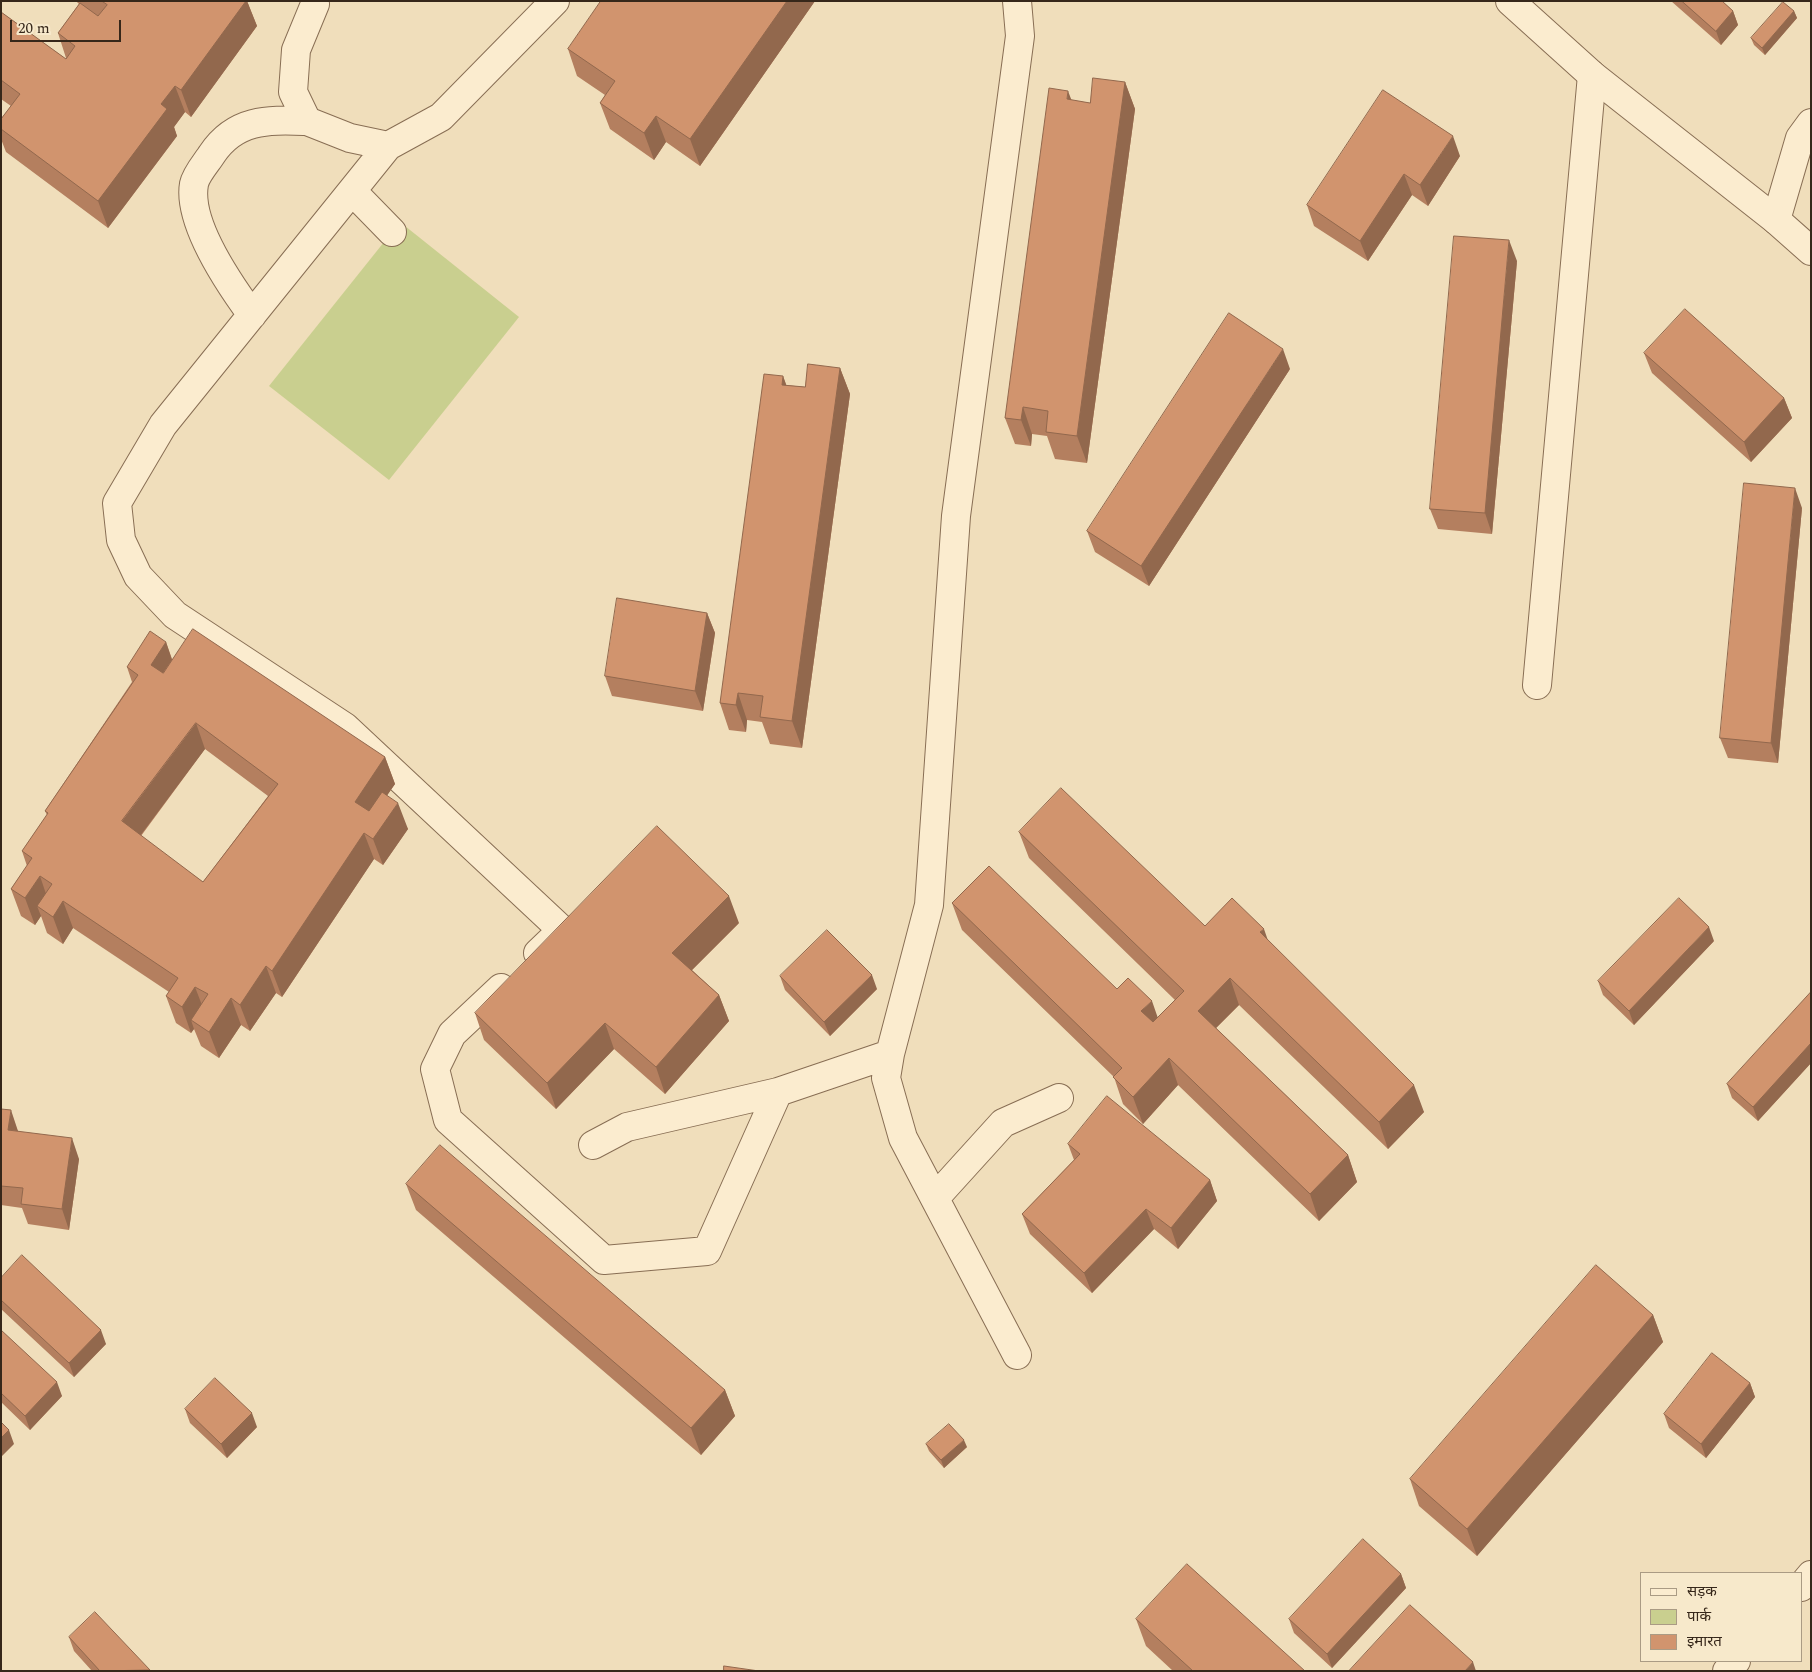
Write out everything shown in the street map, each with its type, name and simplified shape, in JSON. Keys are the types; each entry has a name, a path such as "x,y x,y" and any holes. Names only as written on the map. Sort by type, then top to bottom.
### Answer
{"street":[{"path":"555,1 441,117 388,146 163,426 117,503 121,540 138,576 174,615 345,727 562,930 452,1034 435,1069 448,1120 604,1260 707,1250 778,1092"},
{"path":"1017,1 1020,36 956,516 929,905 890,1054 886,1078 903,1138 1017,1355"},
{"path":"1510,1 1592,75 1776,220 1811,251"},
{"path":"307,121 293,92 296,50 315,2"},
{"path":"1537,685 1592,75"},
{"path":"252,315 205,240 196,204 194,183 221,140 257,121 307,121 350,138 388,146"},
{"path":"1776,220 1800,138 1811,123"},
{"path":"352,191 392,232"},
{"path":"594,1145 627,1127 778,1092 890,1054"},
{"path":"935,1198 1003,1122 1059,1098"},
{"path":"1802,1585 1811,1575"}],"green space":[{"path":"400,222 519,317 389,480 269,386"}],"building":[{"path":"102,1 246,1 181,90 175,86 161,104 167,109 98,201 1,129 1,119 20,94 1,80 1,12 66,59 75,46 58,33 80,3 98,16 107,5"},
{"path":"601,1 787,1 690,139 656,116 644,133 600,103 615,81 568,49"},
{"path":"1682,1 1722,1 1733,11 1716,31"},
{"path":"1783,2 1794,11 1762,48 1751,38"},
{"path":"1093,78 1125,82 1077,436 1046,432 1048,411 1023,407 1021,420 1005,418 1049,88 1068,91 1067,99 1090,103"},
{"path":"1383,90 1453,136 1420,185 1404,174 1360,241 1307,205"},
{"path":"1454,236 1509,240 1485,513 1430,509"},
{"path":"1685,309 1784,398 1744,442 1644,353"},
{"path":"1229,313 1283,349 1141,566 1087,531"},
{"path":"808,364 840,368 792,721 760,717 763,696 738,693 736,705 720,703 764,374 783,376 782,385 805,387"},
{"path":"1744,483 1795,488 1771,743 1720,738"},
{"path":"617,598 707,613 695,691 605,676"},
{"path":"193,629 385,757 355,802 369,811 382,792 398,803 373,839 364,833 272,971 266,966 240,1005 231,998 209,1032 191,1020 208,994 195,987 182,1007 166,996 178,978 63,901 53,917 37,906 52,884 40,876 25,898 11,889 32,858 22,851 48,813 45,811 138,675 127,667 150,631 166,642 151,665 163,673","holes":["196,723 278,784 203,882 122,821"]},
{"path":"1061,788 1205,926 1232,898 1264,929 1260,932 1414,1085 1379,1122 1230,978 1198,1011 1348,1155 1310,1194 1169,1058 1133,1097 1113,1077 1122,1068 952,903 989,866 1117,989 1128,978 1152,1001 1141,1011 1153,1022 1184,991 1019,832"},
{"path":"657,826 729,896 672,953 719,995 656,1067 605,1023 547,1083 475,1013"},
{"path":"1679,898 1709,927 1629,1011 1598,981"},
{"path":"827,930 872,975 824,1022 780,976"},
{"path":"1811,992 1811,1043 1753,1107 1727,1084"},
{"path":"1107,1096 1210,1180 1171,1228 1146,1209 1084,1273 1022,1214 1080,1154 1068,1144"},
{"path":"1,1109 11,1110 8,1130 72,1138 62,1209 21,1204 23,1188 1,1186"},
{"path":"440,1145 725,1390 691,1428 406,1184"},
{"path":"22,1255 101,1330 69,1363 1,1300 1,1278"},
{"path":"1596,1265 1653,1315 1467,1529 1410,1479"},
{"path":"1,1330 57,1382 25,1416 1,1393"},
{"path":"1712,1353 1750,1383 1701,1444 1664,1414"},
{"path":"215,1378 252,1413 221,1444 185,1409"},
{"path":"1,1422 9,1430 1,1438"},
{"path":"949,1424 964,1440 941,1460 926,1444"},
{"path":"1363,1539 1401,1574 1327,1654 1289,1619"},
{"path":"1187,1564 1305,1671 1193,1671 1136,1619"},
{"path":"1410,1605 1473,1662 1465,1671 1349,1671"},
{"path":"95,1612 150,1670 100,1671 69,1637"},
{"path":"724,1666 759,1671 724,1671"}]}
